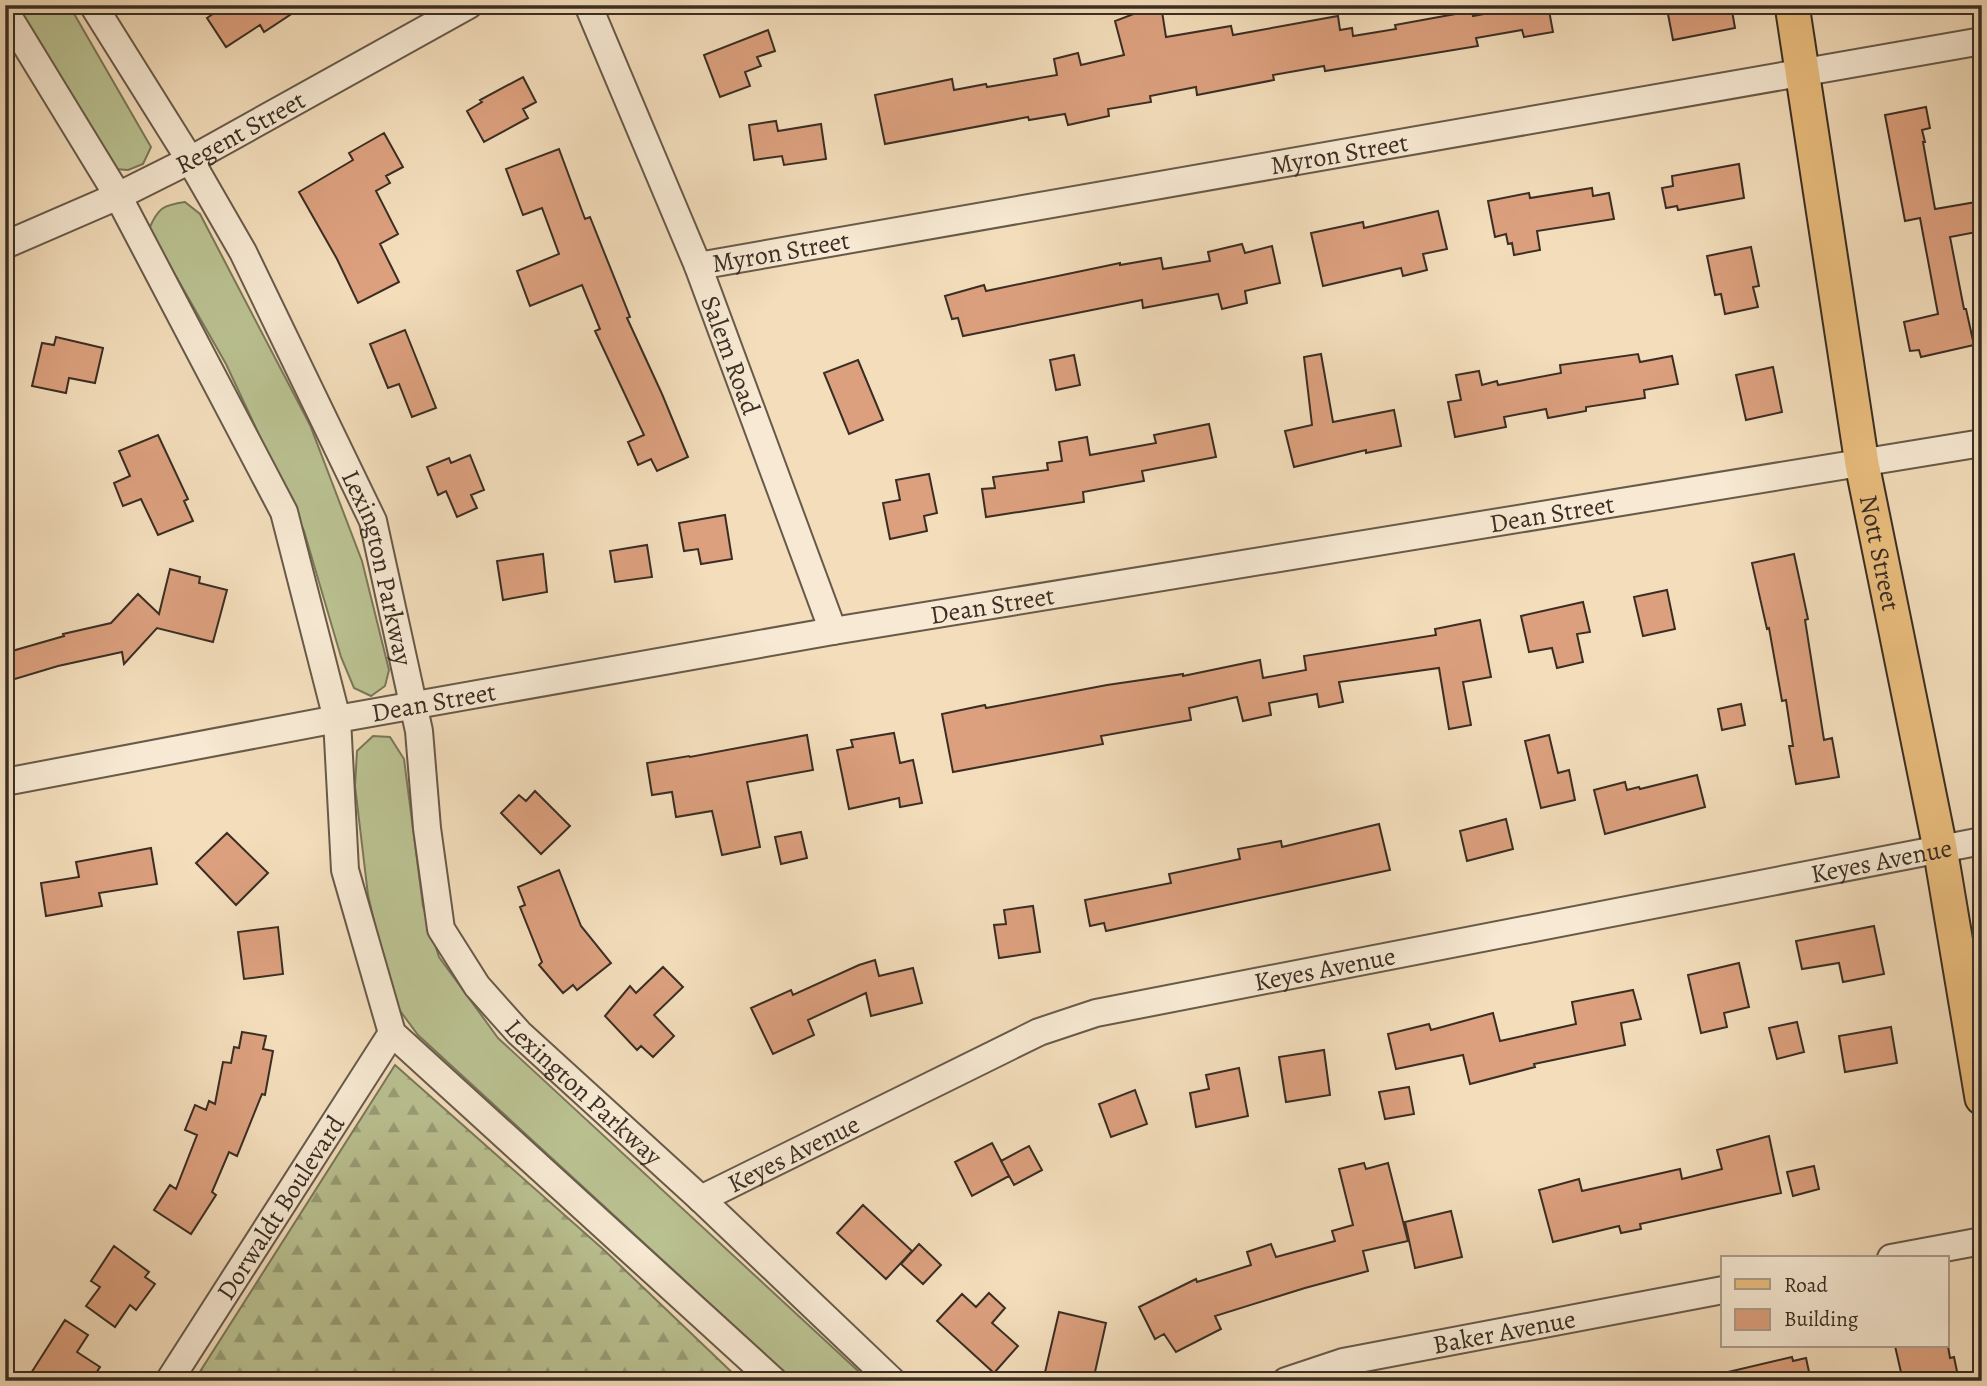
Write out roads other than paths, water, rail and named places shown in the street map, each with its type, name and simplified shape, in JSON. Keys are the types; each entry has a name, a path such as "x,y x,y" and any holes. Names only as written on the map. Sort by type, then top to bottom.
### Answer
{"main road":[{"name":"Nott Street","path":"1792,5 1862,464 1940,848 1982,1098"}],"street":[{"name":"Lexington Parkway","path":"93,5 190,160 243,252 373,521 419,731 427,828 441,929 477,986 519,1033 701,1199 892,1381"},
{"name":"Regent Street","path":"5,245 118,197 190,160 469,5"},
{"name":"Salem Road","path":"588,5 698,266 834,631"},
{"path":"5,11 118,197 284,512 337,719 345,870 392,1032 774,1381"},
{"name":"Myron Street","path":"698,266 1982,41"},
{"name":"Dean Street","path":"5,782 337,719 834,631 1982,443"},
{"name":"Keyes Avenue","path":"701,1199 1039,1032 1096,1013 1982,841"},
{"name":"Dorwaldt Boulevard","path":"169,1381 392,1032"},
{"path":"1902,1256 1982,1241"},
{"name":"Baker Avenue","path":"1286,1381 1343,1362 1721,1290"}]}
